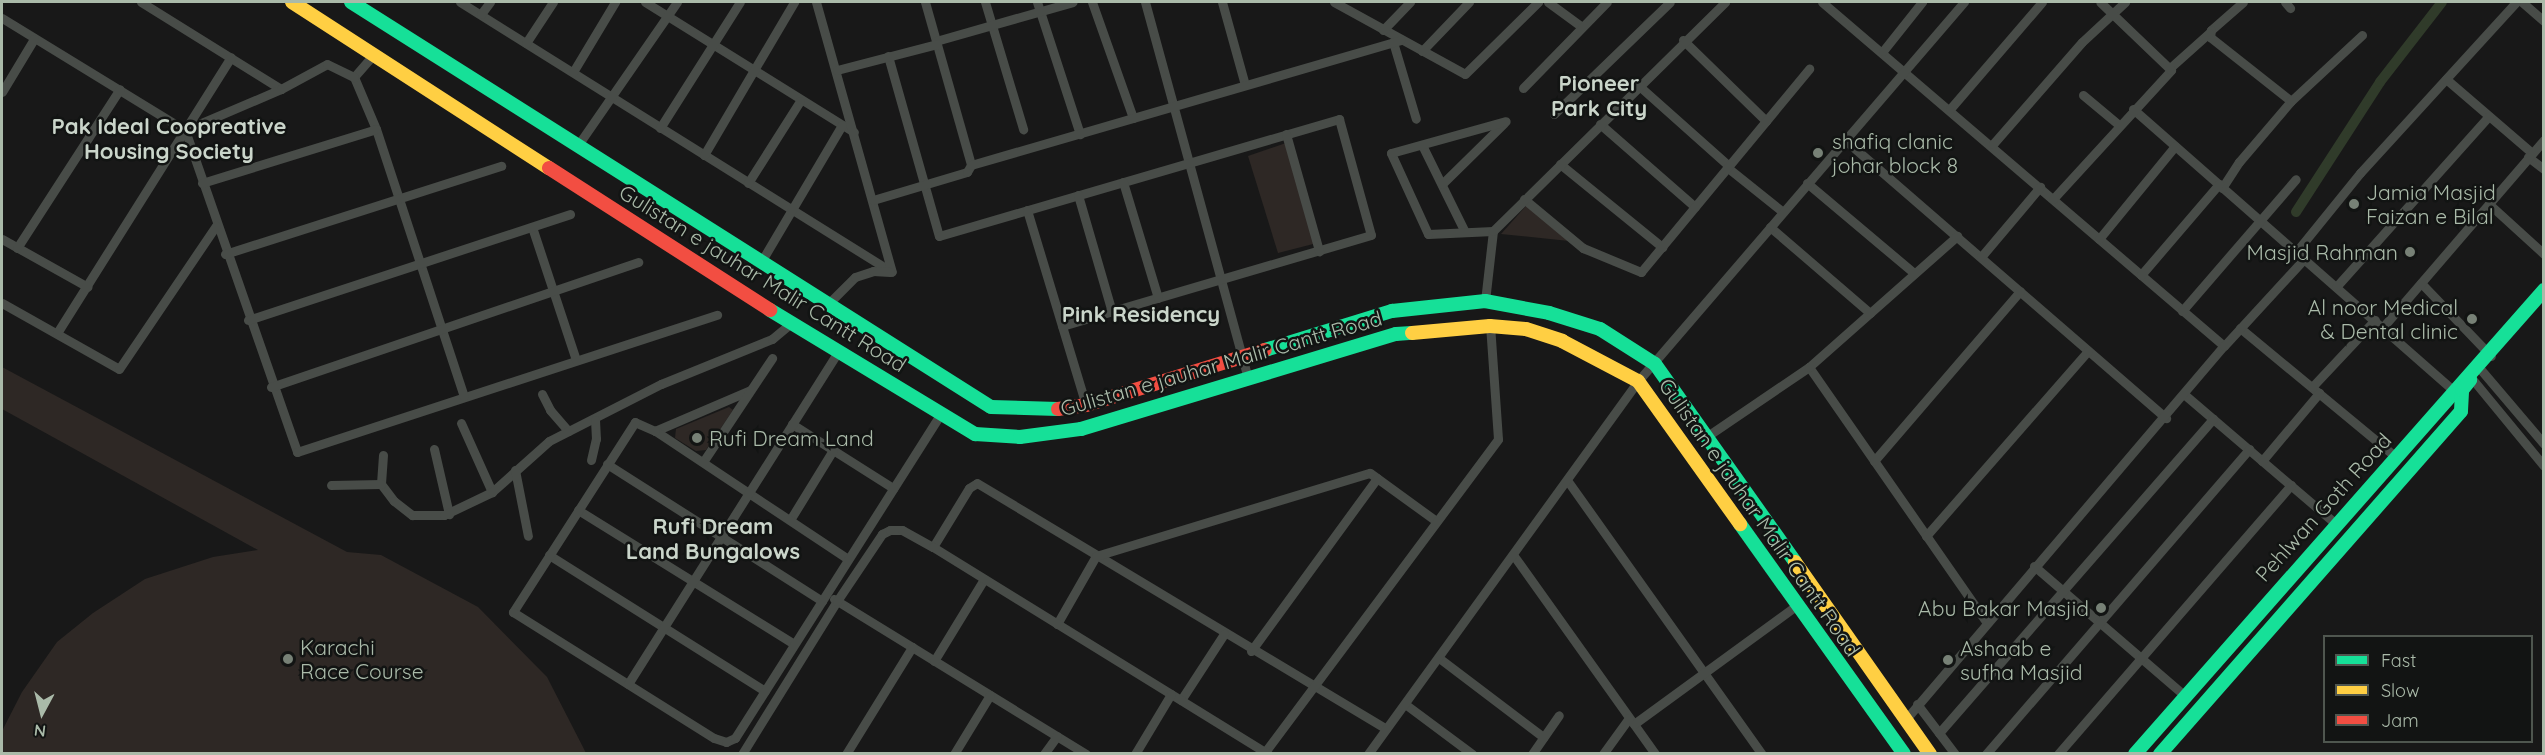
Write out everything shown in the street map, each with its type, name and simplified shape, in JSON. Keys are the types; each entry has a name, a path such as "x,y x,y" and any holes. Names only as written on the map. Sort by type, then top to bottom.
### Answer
{"main road":[{"name":"Gulistan e jauhar Malir Cantt Road","path":"292,2 791,323 975,434 1020,437 1081,429 1396,334 1490,326 1526,329 1562,341 1638,381 1796,606 1904,753"},
{"name":"Gulistan e jauhar Malir Cantt Road","path":"351,2 991,408 1040,411 1086,405 1392,311 1485,301 1549,313 1600,329 1655,363 1930,753"},
{"name":"Pehlwan Goth Road","path":"2135,753 2453,390 2474,371 2544,290"},
{"name":"Pehlwan Goth Road","path":"2489,354 2544,302"},
{"name":"Pehlwan Goth Road","path":"2160,753 2461,411 2462,390 2474,371"}],"street":[{"path":"141,2 281,89"},
{"path":"460,2 892,272"},
{"path":"481,14 490,2"},
{"path":"526,43 553,2"},
{"path":"573,72 615,2"},
{"path":"645,2 800,101 854,132"},
{"path":"578,145 677,2"},
{"path":"660,128 740,2"},
{"path":"704,155 753,69 795,2"},
{"path":"816,2 892,272"},
{"path":"924,2 972,165"},
{"path":"985,2 1023,129"},
{"path":"837,70 992,25 1038,6 1073,2"},
{"path":"1092,2 1133,118"},
{"path":"1145,2 1248,379"},
{"path":"1222,2 1245,85"},
{"path":"1334,2 1347,4 1397,41 1422,51 1465,74 1539,2"},
{"path":"1383,30 1410,2"},
{"path":"1422,51 1469,2"},
{"path":"1548,2 1581,27"},
{"path":"1523,88 1607,2"},
{"path":"1554,114 1670,2"},
{"path":"1485,301 1493,231 1683,40 1725,2"},
{"path":"1822,2 1993,144 2053,199 2224,346"},
{"path":"1883,51 1922,2"},
{"path":"1371,753 1386,729 1514,556 1638,381 1964,2"},
{"path":"1950,109 2042,2"},
{"path":"2100,2 2171,67"},
{"path":"1993,144 2112,13 2125,2"},
{"path":"2053,199 2133,109 2170,74 2171,67 2243,2"},
{"path":"1906,718 2034,566 2166,418 2300,255 2360,173 2516,2"},
{"path":"2522,2 2544,21"},
{"path":"1038,6 1080,134"},
{"path":"2,18 185,130 271,387 297,452 717,315"},
{"path":"2209,33 2291,101"},
{"path":"2141,275 2221,186 2291,101 2362,35"},
{"path":"2,92 34,39"},
{"path":"1683,40 1766,121"},
{"path":"873,200 967,172 972,165 1397,41"},
{"path":"1397,41 1416,119"},
{"path":"354,77 374,54"},
{"path":"888,56 939,236 1339,119 1371,230 1367,237 1062,326"},
{"path":"57,333 231,57"},
{"path":"185,130 281,89 327,64 354,77 376,129 440,330 464,396"},
{"path":"1524,199 1583,248 1641,272 1809,69"},
{"path":"2446,79 2489,116 2544,169"},
{"path":"1638,85 1728,167 1783,212"},
{"path":"17,248 120,89"},
{"path":"2083,95 2119,125"},
{"path":"748,183 800,101"},
{"path":"2133,109 2453,390"},
{"path":"2336,287 2489,116"},
{"path":"1442,184 1506,121 1391,153 1428,234 1493,231"},
{"path":"1600,124 1695,207"},
{"path":"761,261 842,125"},
{"path":"202,183 376,129"},
{"path":"1286,134 1319,251"},
{"path":"1845,140 2166,418"},
{"path":"2383,327 2544,140"},
{"path":"1422,145 1465,232"},
{"path":"2099,239 2175,146"},
{"path":"1560,164 1662,247"},
{"path":"225,254 501,166"},
{"path":"2182,311 2296,179"},
{"path":"1123,182 1158,298"},
{"path":"1807,183 1914,273"},
{"path":"1981,257 2040,187"},
{"path":"1078,195 1113,312"},
{"path":"2489,204 2544,254"},
{"path":"1027,210 1086,405"},
{"path":"248,320 570,214"},
{"path":"2,303 113,366 124,367 216,226"},
{"path":"532,227 576,360"},
{"path":"1770,227 1870,313"},
{"path":"1706,437 1809,367 1956,236"},
{"path":"2,239 88,287"},
{"path":"271,387 638,262"},
{"path":"828,304 855,277 873,271 892,272"},
{"path":"2421,284 2489,354"},
{"path":"1874,461 2020,291"},
{"path":"2262,461 2315,390 2375,321"},
{"path":"331,485 381,484 412,515 449,514 492,492 540,448 568,431 595,420 661,384 772,339 791,323"},
{"path":"742,753 837,601 882,534 890,530 902,530 1267,753 1312,688 1497,439 1490,326"},
{"path":"2240,328 2396,457"},
{"path":"628,684 839,350"},
{"path":"1926,536 2088,351"},
{"path":"703,462 772,358"},
{"path":"1809,367 1986,622"},
{"path":"2474,371 2544,444"},
{"path":"2474,371 2544,466"},
{"path":"655,430 750,390"},
{"path":"542,394 568,431"},
{"path":"2185,395 2336,524"},
{"path":"848,559 655,430 635,422 549,555 514,614 714,738 726,742 735,738 941,414"},
{"path":"1939,733 2213,419"},
{"path":"591,460 596,439 595,420"},
{"path":"461,423 492,492"},
{"path":"792,424 893,488"},
{"path":"434,449 449,514"},
{"path":"1986,753 2249,449"},
{"path":"790,520 833,450"},
{"path":"381,484 383,455"},
{"path":"607,464 720,537 823,598 837,601 1086,753"},
{"path":"514,470 528,536"},
{"path":"1057,624 1096,556 1370,473 1436,521"},
{"path":"1251,651 1377,478"},
{"path":"1567,480 1762,753"},
{"path":"933,547 969,488 977,483 1312,688 1386,729"},
{"path":"2058,753 2291,485"},
{"path":"578,510 794,645"},
{"path":"549,555 765,691"},
{"path":"1514,556 1655,753"},
{"path":"2034,566 2184,695"},
{"path":"934,661 984,579"},
{"path":"1603,753 1632,721 1705,673 1796,606"},
{"path":"1181,700 1224,634"},
{"path":"846,753 912,647"},
{"path":"1439,658 1544,737"},
{"path":"1134,753 1171,694"},
{"path":"954,753 990,695"},
{"path":"1405,704 1472,753"},
{"path":"1917,704 1955,753"},
{"path":"1532,753 1559,715"},
{"path":"1044,753 1057,736"}],"shaded area":[{"path":"1289,142 1321,242 1278,253 1248,156"},
{"path":"1527,205 1569,241 1501,234"},
{"name":"Karachi Race Course","path":"2,367 347,552 381,555 478,607 547,677 586,753 2,753 2,731 22,692 57,642 93,613 145,579 213,557 258,550 2,409"},
{"path":"729,407 733,410 706,450 696,451 675,438 676,429"}],"waterway":[{"path":"2296,212 2380,82 2442,2"}],"traffic: fast":[{"path":"351,2 991,407 1058,409"},
{"path":"2135,754 2544,290"},
{"path":"1265,350 1392,311 1485,301 1549,313 1600,329 1655,364 1795,562"},
{"path":"770,310 975,434 1020,437 1081,429 1396,334 1412,333"},
{"path":"2160,754 2461,411 2462,390 2470,380"},
{"path":"1740,524 1904,754"}],"traffic: slow":[{"path":"292,2 549,168"},
{"path":"1412,333 1490,326 1526,329 1562,341 1638,381 1740,524"},
{"path":"1795,562 1930,754"}],"traffic: jam":[{"path":"549,168 770,310"},
{"path":"1058,409 1086,405 1265,350"}],"place":[{"name":"shafiq clanic johar block 8","path":"1818,153"},
{"name":"Jamia Masjid Faizan e Bilal","path":"2354,204"},
{"name":"Masjid Rahman","path":"2410,252"},
{"name":"Al noor Medical & Dental clinic","path":"2472,319"},
{"name":"Rufi Dream Land","path":"697,438"},
{"name":"Abu Bakar Masjid","path":"2101,608"},
{"name":"Karachi Race Course","path":"288,659"},
{"name":"Ashaab e sufha Masjid","path":"1948,660"}],"district":[{"name":"Pioneer Park City","path":"1599,96"},
{"name":"Pak Ideal Coopreative Housing Society","path":"169,138"},
{"name":"Pink Residency","path":"1141,315"},
{"name":"Rufi Dream Land Bungalows","path":"713,538"}]}
